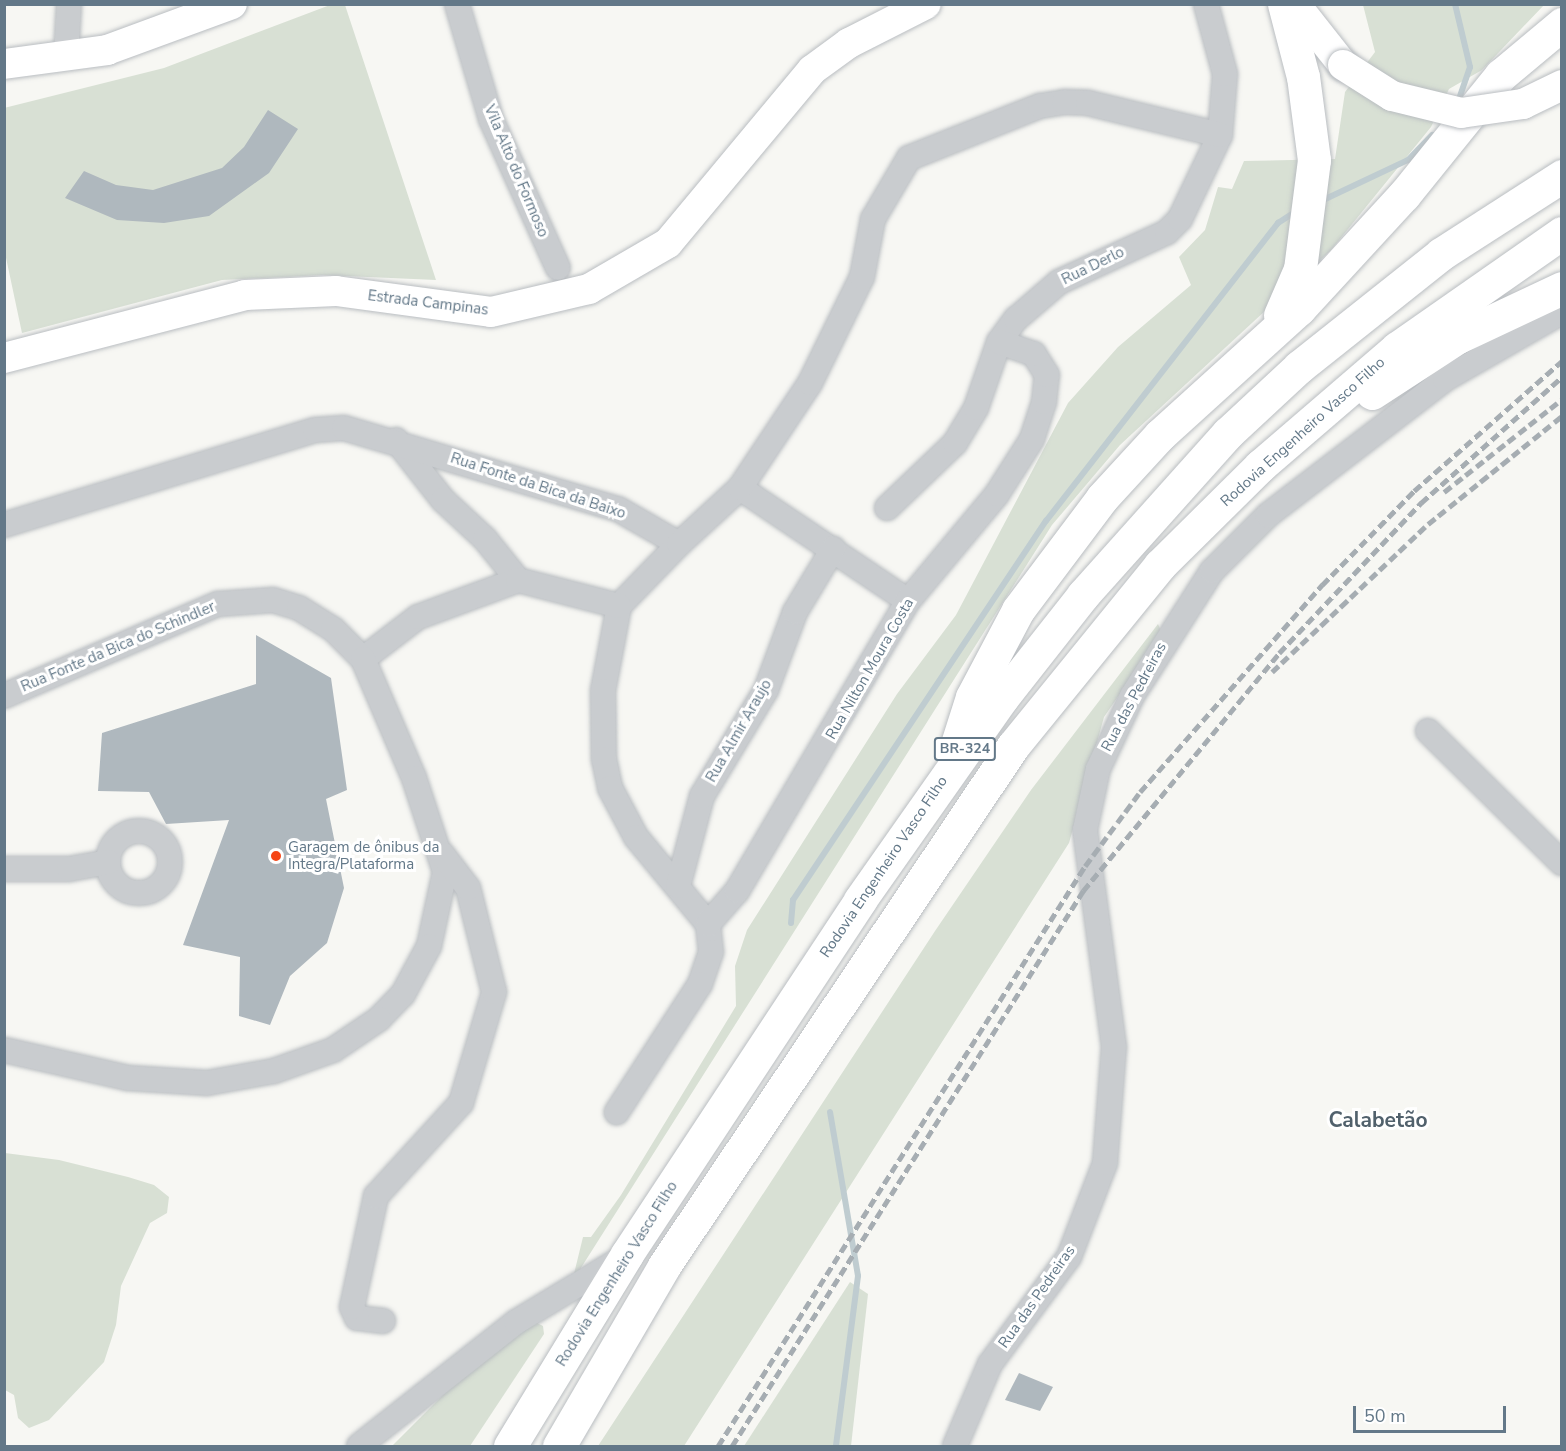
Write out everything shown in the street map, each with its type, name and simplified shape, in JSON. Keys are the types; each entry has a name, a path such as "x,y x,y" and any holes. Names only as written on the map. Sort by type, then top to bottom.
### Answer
{"highway":[{"path":"1258,346 1292,292 1310,221 1314,160 1303,77 1284,4"},
{"path":"947,773 972,698 1018,610 1109,490 1160,435 1299,309 1404,195 1501,75 1562,24"},
{"name":"Rodovia Engenheiro Vasco Filho","path":"510,1446 627,1254 947,773 1083,595 1228,433 1366,310 1441,254 1562,176"},
{"name":"Rodovia Engenheiro Vasco Filho","path":"559,1446 664,1266 1013,746 1160,565 1260,466 1397,348 1562,233"},
{"path":"1260,466 1458,337 1562,288"}],"main road":[{"path":"4,64 107,50 232,4"},
{"name":"Estrada Campinas","path":"4,358 245,295 336,291 491,312 547,303 589,289 668,243 812,70 849,44 926,4"},
{"path":"1295,4 1342,65 1392,96 1461,114 1491,113 1523,104 1562,85"}],"street":[{"path":"66,56 69,4"},
{"name":"Vila Alto do Formoso","path":"457,4 491,119 558,268"},
{"name":"Rua Derlo","path":"887,508 955,443 976,408 999,342 1016,319 1059,282 1174,227 1220,135 1225,74 1206,4"},
{"path":"617,1112 700,984 711,952 708,924 623,816 604,759 603,692 620,606 679,544 740,488 810,382 862,277 873,219 909,158 1029,110 1064,102 1088,103 1220,135"},
{"name":"Rua das Pedreiras","path":"955,1446 990,1364 1069,1257 1105,1163 1114,1047 1085,830 1098,768 1132,696 1212,571 1268,515 1446,379 1562,312"},
{"name":"Rua Nilton Moura Costa","path":"708,924 737,891 908,601 1017,467 1040,418 1046,390 1043,365 1034,354 999,342"},
{"name":"Rua Fonte da Bica da Baixo","path":"4,525 315,429 344,428 396,440 618,509 679,544"},
{"path":"396,440 443,500 485,539 518,580"},
{"path":"740,488 908,601"},
{"name":"Rua Almir Araujo","path":"678,886 702,796 766,690 795,612 833,549"},
{"path":"363,659 418,617 518,580 620,606"},
{"name":"Rua Fonte da Bica do Schindler","path":"4,696 189,615 247,600 273,600 299,608 333,629 363,659 442,854 445,881 429,946 403,994 379,1019 333,1050 274,1071 207,1083 128,1078 4,1050"},
{"path":"1428,731 1562,863"},
{"path":"383,1321 357,1318 352,1307 376,1196 461,1103 494,992 468,888 442,854"},
{"path":"4,869 69,869 108,862"},
{"path":"358,1446 456,1372 516,1322 627,1254"}],"shaded area":[{"path":"330,5 345,5 436,280 323,275 222,280 22,333 5,253 4,108 164,68"},
{"path":"1363,5 1544,5 1482,70 1449,89 1431,127 1331,250 1120,445 1052,525 572,1282 583,1237 591,1237 621,1195 736,1006 735,966 747,930 897,694 956,615 1068,403 1118,347 1191,285 1179,257 1205,230 1218,187 1232,189 1244,161 1335,159 1345,92 1375,52"},
{"path":"1158,624 1162,633 1104,717 1069,843 684,1446 598,1446 935,931 1031,790"},
{"path":"5,1153 59,1160 128,1177 154,1185 169,1197 167,1213 150,1223 121,1286 116,1325 104,1362 49,1420 29,1428 18,1418 14,1395 5,1390"},
{"path":"850,1282 868,1294 851,1446 744,1446"},
{"path":"533,1321 543,1326 544,1334 470,1446 392,1446 455,1383"}],"building":[{"path":"268,110 298,129 269,173 209,216 164,223 117,220 65,198 84,171 116,185 153,190 222,168 244,147"},
{"name":"Garagem de ônibus da Integra/Plataforma","path":"256,635 331,678 347,790 326,799 344,888 327,943 290,976 270,1025 239,1016 240,957 183,945 229,820 166,824 149,792 98,791 102,733 256,684"},
{"path":"1019,1373 1053,1387 1040,1411 1005,1400"}],"waterway":[{"path":"1455,4 1470,67 1457,104"},
{"path":"1319,202 1408,160 1432,135"},
{"path":"791,923 793,900 1046,521 1278,223 1298,210"},
{"path":"830,1112 858,1276 836,1446"}],"railway":[{"path":"718,1446 1085,866 1140,792 1322,585 1414,491 1562,361"},
{"path":"732,1446 1083,891 1279,653 1421,503 1562,377"},
{"path":"1444,492 1562,399"},
{"path":"1272,672 1428,524 1562,416"}],"place":[{"name":"Garagem de ônibus da Integra/Plataforma","path":"276,856"}],"district":[{"name":"Calabetão","path":"1378,1120"}]}
